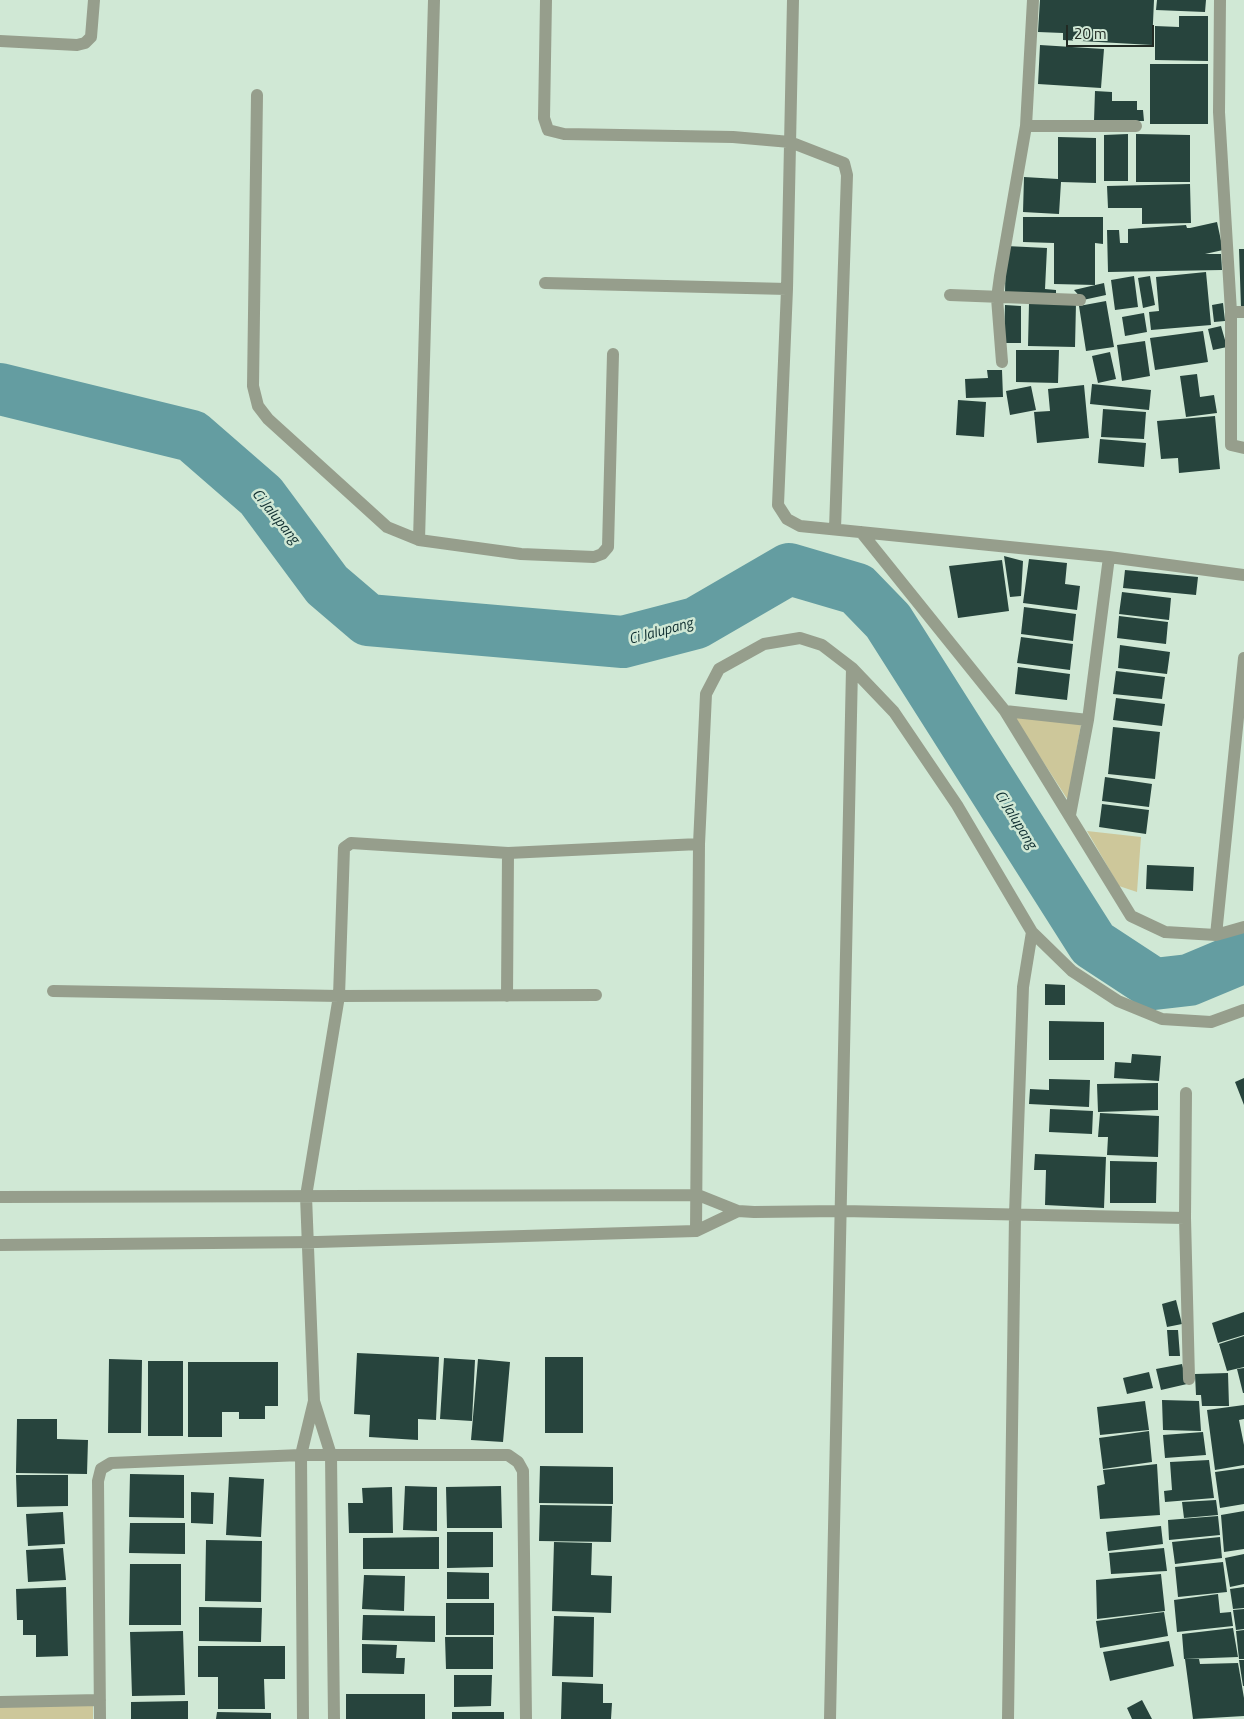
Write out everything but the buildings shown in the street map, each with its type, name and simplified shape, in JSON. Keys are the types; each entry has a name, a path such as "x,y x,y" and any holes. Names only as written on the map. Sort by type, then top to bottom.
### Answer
{"street":[{"path":"0,41 77,45 85,43 91,37 94,0"},
{"path":"419,540 434,0"},
{"path":"546,0 544,118 548,130 564,134 733,137 790,142 844,164 846,175 835,529"},
{"path":"793,0 787,289 778,505 787,519 800,526 1109,557 1244,575"},
{"path":"1002,362 998,298 1004,246 1026,126 1033,0"},
{"path":"1220,0 1219,112 1238,312 1231,446 1244,448"},
{"path":"257,94 253,386 258,406 268,419 387,527 419,540 521,554 594,558 602,554 608,547 613,354"},
{"path":"1026,126 1136,126"},
{"path":"545,283 787,289"},
{"path":"950,296 1080,300"},
{"path":"861,532 1004,712 1070,815 1131,916 1165,932 1216,935 1244,927"},
{"path":"1070,815 1088,720 1109,557"},
{"path":"696,1231 698,1196 700,844 706,694 719,669 764,644 800,638 822,645 852,668 894,712 958,805 1032,932 1072,971 1118,1001 1162,1018 1211,1022 1244,1010"},
{"path":"1216,935 1244,658"},
{"path":"830,1719 852,668"},
{"path":"1004,712 1088,720"},
{"path":"334,1719 331,1455 314,1401 306,1196 339,996 344,848 347,844 508,853 700,844"},
{"path":"507,996 508,853"},
{"path":"1008,1719 1015,1214 1023,987 1032,932"},
{"path":"53,991 339,996 596,995"},
{"path":"1186,1092 1185,1218 1189,1379"},
{"path":"0,1197 698,1196 738,1211 842,1211 1185,1218"},
{"path":"0,1245 307,1242 696,1231 738,1211"},
{"path":"303,1719 301,1455 314,1401"},
{"path":"100,1719 98,1481 102,1469 111,1463 301,1455 508,1455 518,1462 523,1472 526,1719"},
{"path":"0,1702 100,1700"}],"shaded area":[{"path":"1014,717 1081,724 1068,800"},
{"path":"1087,831 1141,837 1137,892 1119,886"},
{"path":"93,1704 93,1719 0,1719 0,1706"}],"waterway":[{"name":"Ci Jalupang","path":"0,389 192,436 261,496 327,585 368,620 623,642 696,623 789,569 857,589 888,621 1093,944 1154,984 1189,980 1244,957"}]}
